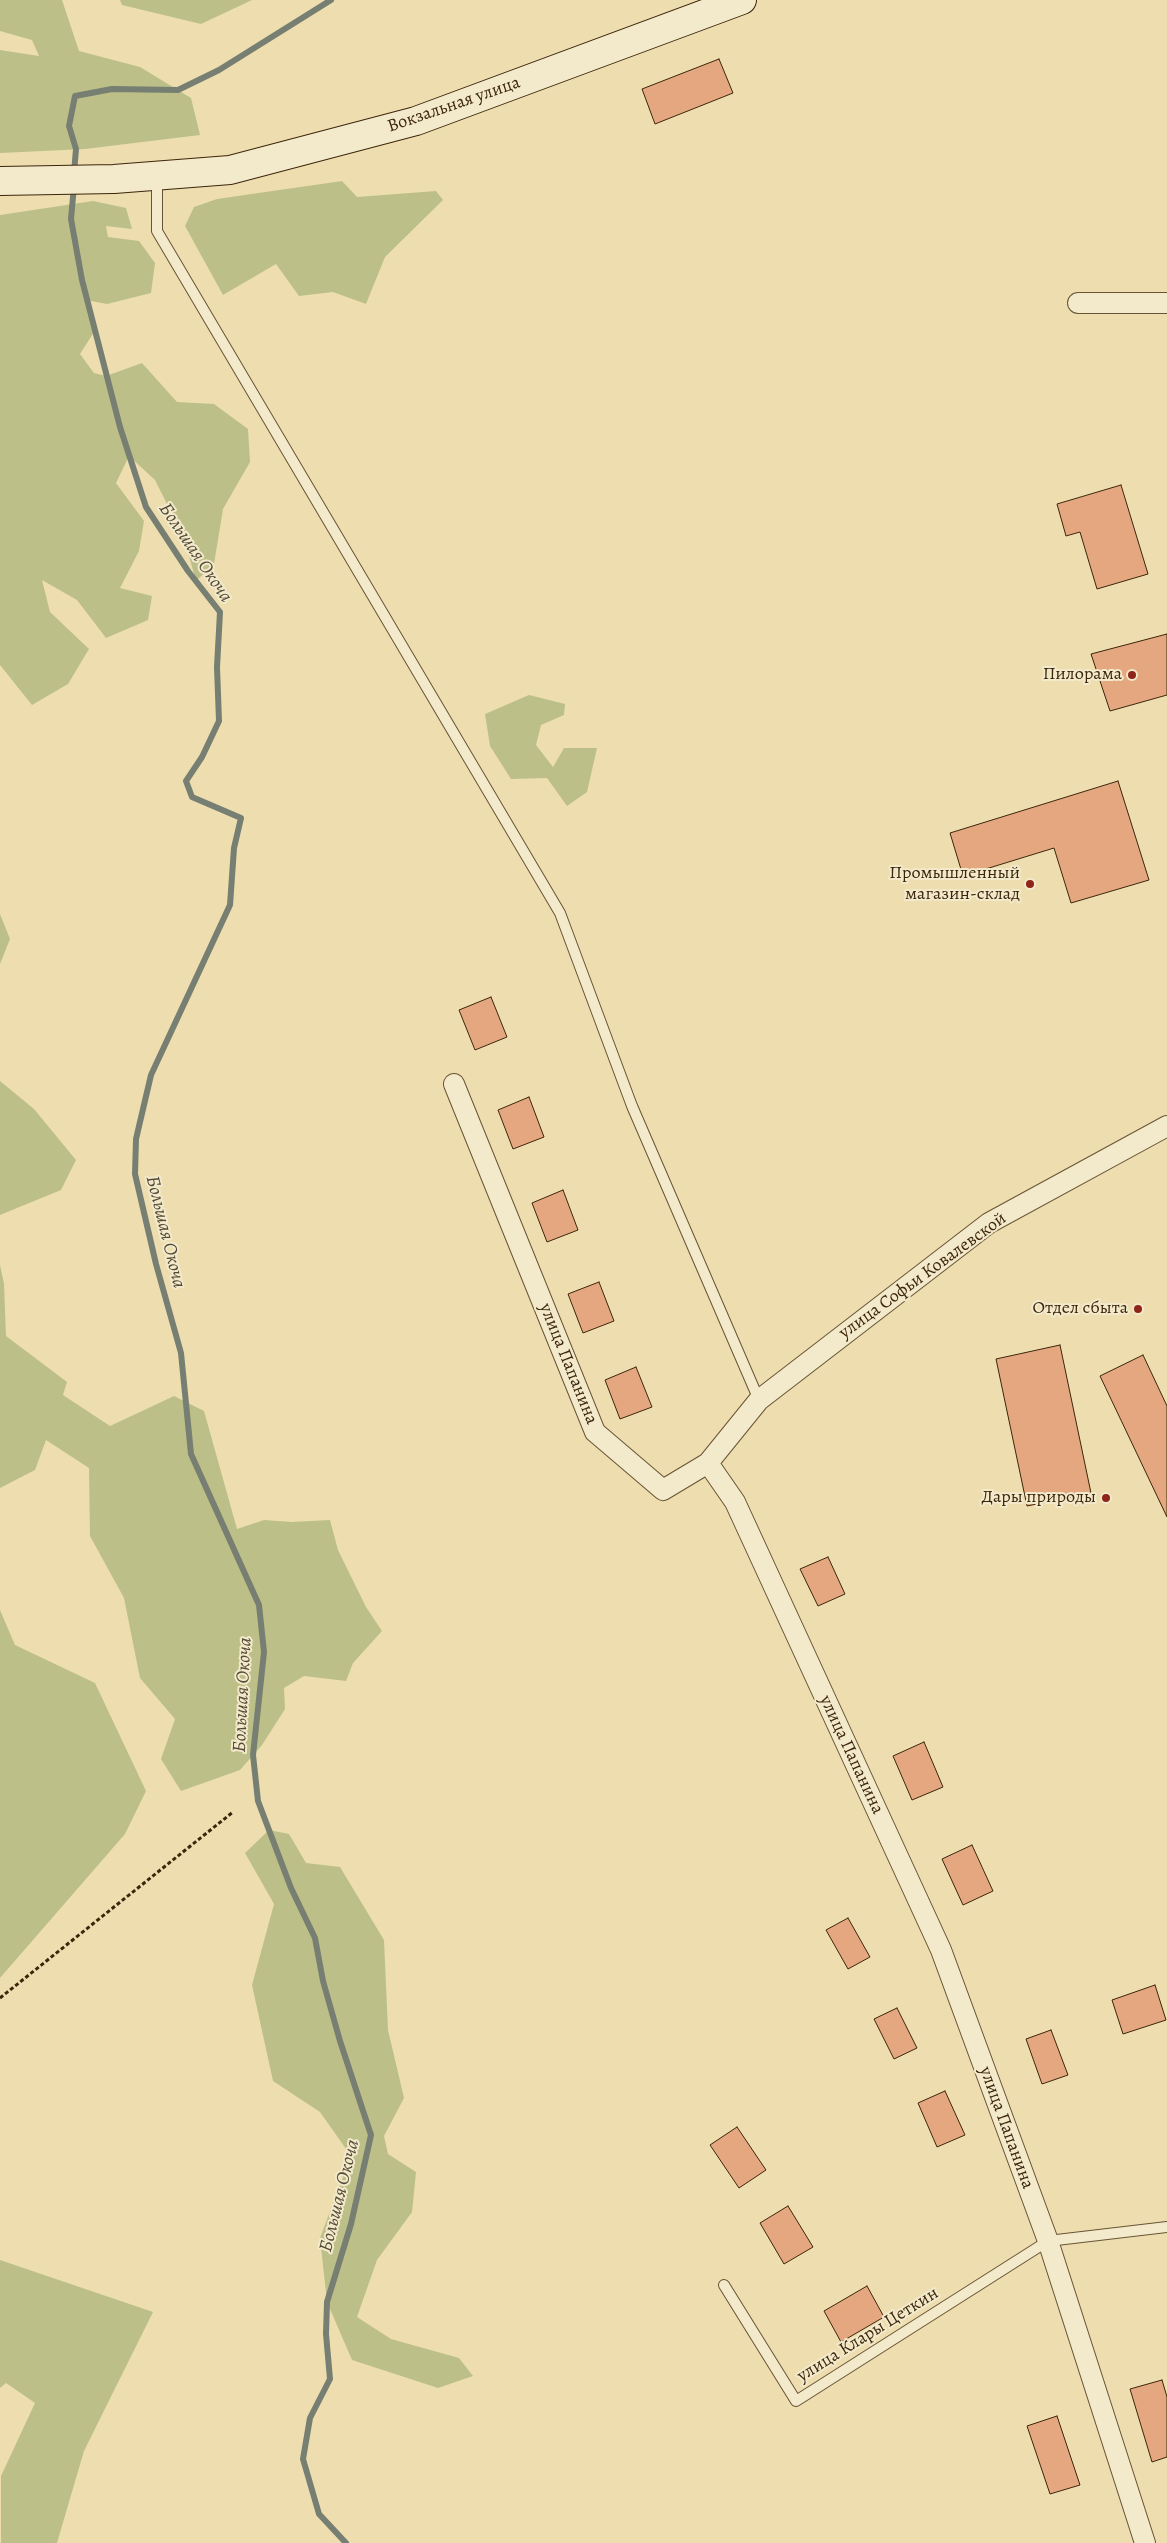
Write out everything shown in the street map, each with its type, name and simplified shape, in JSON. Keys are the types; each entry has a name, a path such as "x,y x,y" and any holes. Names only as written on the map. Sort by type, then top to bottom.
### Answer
{"main road":[{"name":"Вокзальная улица","path":"0,181 114,179 230,170 416,121 742,0"}],"street":[{"path":"1078,303 1167,303"},
{"name":"улица Папанина","path":"454,1084 595,1432 663,1490 708,1463 735,1502 941,1950 1048,2241 1145,2543"},
{"name":"улица Софьи Ковалевской","path":"708,1463 759,1400 989,1223 1167,1126"}],"lane":[{"path":"156,176 157,231 560,913 632,1106 759,1400"},
{"path":"1048,2241 1167,2227"},
{"name":"улица Клары Цеткин","path":"724,2285 796,2401 1048,2241"}],"path":[{"path":"0,1998 233,1812"}],"green space":[{"path":"0,0 62,0 79,51 140,67 191,98 200,135 85,149 0,153 0,50 39,56 32,40 0,31"},
{"path":"120,0 252,0 201,24 122,5"},
{"path":"342,181 357,197 436,191 443,200 385,257 366,304 333,292 299,296 276,264 223,295 185,226 194,207 217,199"},
{"path":"93,201 126,208 132,229 106,226 108,237 139,241 155,263 151,293 107,304 86,300 94,332 80,354 94,373 106,376 142,363 177,402 214,404 248,429 250,462 223,509 214,564 196,581 184,538 155,480 129,456 116,483 144,521 139,551 120,588 152,596 148,620 106,638 77,600 42,580 50,612 89,649 68,684 32,705 0,665 0,215"},
{"path":"529,695 565,704 564,715 541,725 536,745 553,767 564,748 597,748 587,792 567,806 547,778 511,779 490,746 485,714"},
{"path":"0,914 10,939 0,964"},
{"path":"0,1081 34,1109 76,1160 61,1190 0,1215"},
{"path":"0,1265 4,1284 6,1336 67,1382 63,1395 110,1426 174,1396 204,1411 237,1529 264,1520 292,1522 330,1520 338,1550 366,1607 382,1631 353,1663 346,1681 304,1676 284,1688 285,1709 262,1745 240,1770 181,1791 161,1759 175,1719 140,1678 124,1598 90,1536 89,1468 46,1440 35,1470 0,1488"},
{"path":"0,1610 15,1645 95,1683 146,1791 125,1834 0,1978"},
{"path":"269,1830 289,1834 306,1863 340,1867 384,1940 388,2030 404,2098 384,2136 388,2154 416,2172 412,2212 377,2260 357,2317 391,2339 459,2358 473,2376 438,2388 352,2360 327,2302 320,2238 351,2156 320,2112 273,2081 252,1985 274,1904 245,1853"},
{"path":"0,2260 153,2312 84,2451 57,2543 1,2543 1,2476 35,2403 6,2383 0,2388"}],"building":[{"path":"719,59 733,93 655,124 642,89"},
{"path":"1121,485 1148,574 1097,589 1080,532 1066,536 1057,504"},
{"name":"Пилорама","path":"1167,634 1167,695 1110,711 1091,654"},
{"path":"1118,781 1149,880 1071,903 1054,848 963,876 950,833"},
{"path":"491,997 507,1037 475,1050 459,1010"},
{"path":"529,1097 544,1137 513,1149 498,1110"},
{"path":"563,1190 578,1230 547,1242 532,1203"},
{"path":"599,1282 614,1321 583,1333 568,1294"},
{"path":"1060,1345 1091,1493 1027,1506 996,1359"},
{"path":"1143,1355 1167,1406 1167,1517 1100,1376"},
{"path":"636,1367 652,1407 620,1419 605,1380"},
{"path":"828,1557 845,1594 818,1606 800,1569"},
{"path":"924,1742 943,1787 912,1800 893,1756"},
{"path":"972,1845 993,1891 963,1905 942,1859"},
{"path":"848,1918 870,1957 848,1969 826,1930"},
{"path":"1155,1985 1166,2020 1123,2034 1112,2000"},
{"path":"897,2008 917,2048 894,2059 874,2019"},
{"path":"1051,2030 1068,2075 1042,2084 1026,2039"},
{"path":"945,2091 965,2135 937,2147 918,2103"},
{"path":"737,2127 766,2170 739,2188 710,2145"},
{"path":"788,2206 813,2247 784,2264 760,2223"},
{"path":"867,2286 884,2317 841,2342 824,2311"},
{"path":"1162,2380 1167,2397 1167,2457 1152,2462 1130,2389"},
{"path":"1057,2416 1080,2485 1050,2494 1027,2426"}],"waterway":[{"name":"Большая Окоча","path":"74,173 76,149 69,126 75,96 112,89 178,90 219,70 331,0"},
{"name":"Большая Окоча","path":"74,186 71,219 82,280 120,427 146,507 188,571 220,612 217,667 219,721 202,757 186,781 192,797 241,818 234,848 230,905 151,1075 136,1139 135,1174 156,1264 181,1353 191,1454 259,1605 264,1652 253,1755 258,1801 291,1888 315,1938 323,1981 340,2041 371,2135 351,2224 327,2302 326,2334 330,2379 310,2418 303,2459 319,2514 346,2543"}],"place":[{"name":"Пилорама","path":"1132,675"},
{"name":"Промышленный магазин-склад","path":"1030,884"},
{"name":"Отдел сбыта","path":"1138,1309"},
{"name":"Дары природы","path":"1106,1498"}]}
